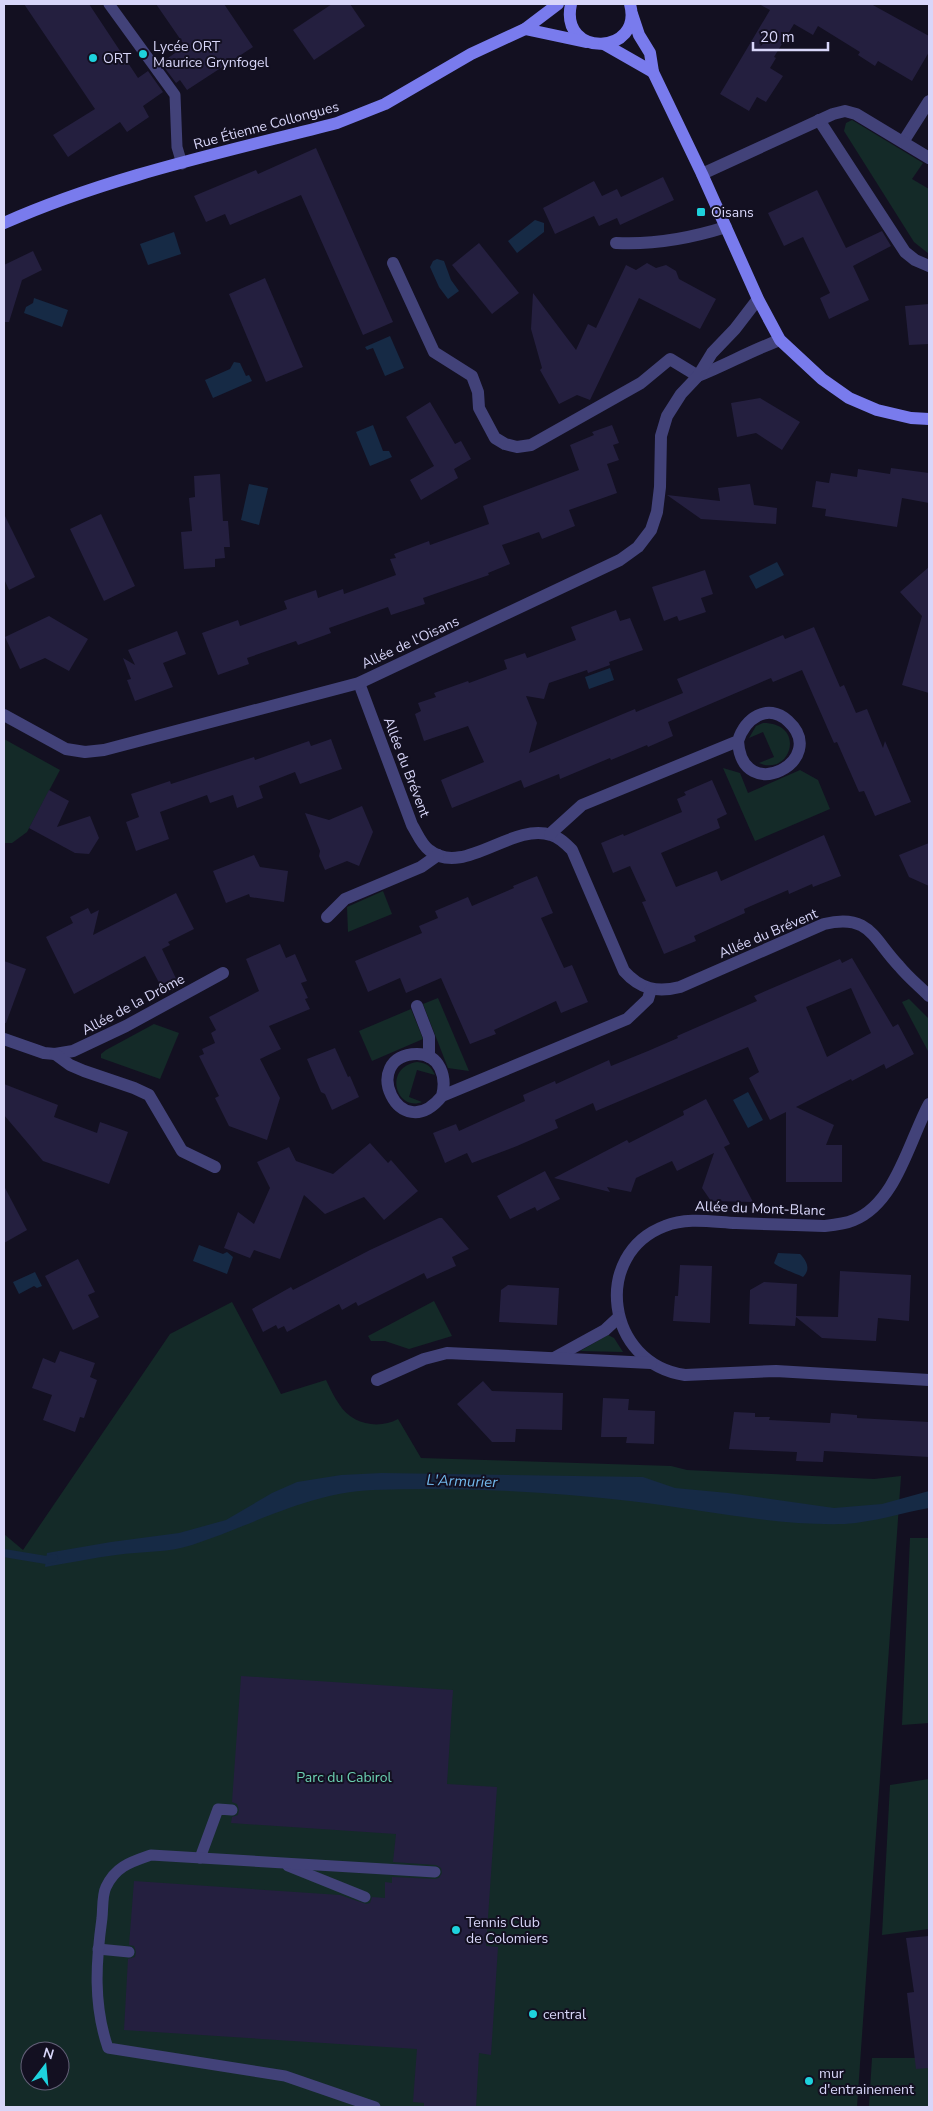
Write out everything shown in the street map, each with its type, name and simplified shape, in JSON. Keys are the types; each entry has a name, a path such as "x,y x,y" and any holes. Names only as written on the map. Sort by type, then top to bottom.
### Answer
{"main road":[{"name":"Rue Étienne Collongues","path":"4,223 52,203 106,184 361,115 385,104 471,54 525,29 558,4"},
{"path":"571,4 570,21 574,30 588,42"},
{"path":"604,44 620,38 626,31 631,9"},
{"path":"631,9 639,35 650,53 653,72 702,174 758,300 780,340 822,379 848,398 877,410 911,418 929,419"},
{"path":"525,29 604,44 653,72"}],"street":[{"path":"903,142 929,101"},
{"path":"702,174 820,120 845,111 856,114 929,158"},
{"path":"820,120 905,252 914,260 929,266"},
{"path":"616,243 643,244 708,233 726,227"},
{"path":"393,263 434,352 472,376 478,392 479,408 496,438 505,444 517,446 531,445 641,383 670,359 698,376"},
{"name":"Allée de l'Oisans","path":"4,716 66,749 85,752 104,750 359,683 620,560 638,547 651,530 657,512 660,488 661,436 667,416 681,394 698,376 712,353 735,330 758,300"},
{"name":"Allée de l'Oisans","path":"698,376 780,340"},
{"name":"Allée du Brévent","path":"359,683 412,825 424,844 438,855"},
{"path":"762,714 775,714 787,720 795,729 799,742 797,755 791,764 783,771 772,774 751,769 743,762 738,741 742,728 750,719 762,714"},
{"path":"550,834 582,805 738,741"},
{"path":"327,918 345,899 421,867 438,855 462,857 519,835 535,832 550,834 572,850 624,971 636,983 651,990 648,999 643,1006 627,1019 442,1096"},
{"name":"Allée du Brévent","path":"651,990 667,990 680,987 824,924 840,921 855,923 869,930 898,966 929,996"},
{"name":"Allée de la Drôme","path":"4,1039 35,1051 55,1054 73,1051 87,1046 223,973"},
{"path":"417,1006 429,1037 429,1057"},
{"name":"Allée de la Drôme","path":"55,1054 77,1068 149,1095 182,1152 215,1167"},
{"path":"410,1054 420,1054 429,1057 438,1064 443,1074 445,1085 442,1096 426,1110 404,1109 389,1094 387,1083 389,1072 394,1064 410,1054"},
{"name":"Allée du Mont-Blanc","path":"929,1104 892,1184 876,1205 865,1214 842,1224 824,1226 700,1221 679,1222 664,1226 647,1236 634,1248 626,1259 618,1289 619,1317 622,1328 632,1345 640,1355 651,1363 668,1371 685,1375 776,1371 929,1380"},
{"path":"554,1358 605,1330 619,1317"},
{"name":"Allée du Mont-Blanc","path":"377,1380 424,1359 447,1353 651,1363"}],"lane":[{"path":"109,4 175,95 176,146 182,164"},
{"path":"200,1858 218,1809 232,1810"},
{"path":"375,2107 285,2076 108,2048 99,2019 98,1949 105,1888 123,1864 151,1855 435,1872"},
{"path":"277,1862 365,1897"},
{"path":"98,1949 129,1952"}],"green space":[{"path":"852,120 923,163 912,179 929,189 929,254 914,242 844,131 846,123"},
{"path":"763,723 777,725 785,731 790,739 790,748 786,756 779,763 770,765 759,763 774,757 763,732 749,738 756,726"},
{"path":"4,739 60,770 27,832 12,843 4,843"},
{"path":"723,768 740,773 748,793 800,770 818,780 830,809 755,841"},
{"path":"383,891 392,914 348,932 347,907"},
{"path":"438,998 469,1071 448,1068 423,1004"},
{"path":"909,999 929,1019 929,1053 902,1002"},
{"path":"411,1009 423,1039 372,1061 359,1031"},
{"path":"154,1024 179,1033 160,1079 101,1058 101,1054 106,1050"},
{"path":"417,1062 428,1065 435,1075 417,1070 409,1097 422,1102 413,1103 406,1101 400,1095 397,1088 397,1080 400,1072 406,1066"},
{"path":"434,1301 452,1336 409,1349 385,1341 371,1341 368,1336"},
{"name":"Parc du Cabirol","path":"232,1302 281,1394 326,1380 335,1398 350,1416 366,1423 374,1424 382,1424 398,1419 421,1458 671,1466 687,1470 874,1479 901,1476 857,2107 4,2107 4,1534 23,1550 170,1334"},
{"path":"608,1335 614,1338 623,1352 580,1351"},
{"path":"910,1538 929,1538 929,1723 902,1725"},
{"path":"929,1779 929,1929 882,1935 890,1785"},
{"path":"872,2058 929,2058 929,2107 869,2107"}],"water":[{"path":"535,220 544,223 544,232 517,253 508,241"},
{"path":"174,232 181,254 148,265 140,244"},
{"path":"437,259 444,261 451,280 459,291 448,299 439,287 430,267 433,261"},
{"path":"34,298 68,310 62,327 24,313 26,307 33,303"},
{"path":"390,336 404,368 385,376 373,348 367,350 365,347"},
{"path":"234,362 240,363 246,376 249,375 252,381 213,398 205,380 230,369"},
{"path":"373,425 383,451 389,451 392,457 370,466 356,432"},
{"path":"249,484 268,488 259,525 241,520"},
{"path":"777,562 784,575 756,589 749,576"},
{"path":"610,668 614,680 589,689 585,677"},
{"path":"748,1092 763,1120 748,1128 733,1100"},
{"path":"199,1245 223,1254 227,1252 233,1257 227,1274 193,1261"},
{"path":"778,1253 800,1254 805,1259 807,1265 807,1271 803,1277 776,1265 774,1263"},
{"path":"35,1272 42,1286 37,1288 34,1286 19,1294 13,1282"},
{"path":"382,1473 643,1477 675,1488 728,1493 834,1508 882,1504 929,1491 929,1508 856,1523 818,1524 764,1520 630,1501 566,1495 469,1490 373,1490 349,1492 303,1503 183,1548 107,1556 45,1567 47,1553 179,1533 226,1520 272,1493 297,1482 341,1475"}],"building":[{"name":"ORT","path":"24,4 89,4 138,78 148,71 163,92 143,106 149,117 127,132 120,122 68,157 53,135 95,109"},
{"path":"156,4 224,4 253,47 187,90 180,80 176,83 161,63 185,46"},
{"path":"332,4 350,4 365,26 314,60 293,30"},
{"path":"759,4 871,4 929,36 929,52 912,81 878,61 875,66 858,55 860,52 818,26 813,35 794,24 774,57 776,58 770,68 783,76 766,102 757,97 749,111 720,94 770,10"},
{"path":"316,148 393,322 363,335 301,195 230,225 225,214 206,222 194,196 256,170 258,174"},
{"path":"663,177 674,200 620,225 617,218 599,226 594,216 555,234 543,208 594,181 602,196 617,189 621,197"},
{"path":"817,190 846,248 882,231 891,246 853,266 869,300 829,319 820,298 830,293 803,237 784,246 768,213"},
{"path":"479,243 519,293 492,314 452,265"},
{"path":"33,251 42,270 22,280 9,322 4,322 4,265"},
{"path":"647,263 656,268 666,265 676,271 679,279 716,299 700,329 639,298 590,400 577,395 559,404 540,370 542,368 531,329 533,293 576,350 588,324 596,328 626,265 636,270"},
{"path":"265,278 303,367 266,382 229,294"},
{"path":"929,304 929,344 909,345 905,306"},
{"path":"760,398 800,422 782,450 756,433 737,437 731,403"},
{"path":"430,402 455,444 461,441 471,459 454,469 458,478 421,500 410,480 434,466 406,417"},
{"path":"612,425 619,443 613,445 619,460 607,464 617,493 569,510 575,526 542,539 539,532 502,545 510,564 488,573 489,575 423,598 425,604 391,615 388,607 329,628 331,633 298,645 296,641 247,658 249,664 218,675 202,633 238,620 240,626 287,609 284,601 316,590 318,598 343,589 344,594 396,575 390,559 396,558 394,554 429,541 430,545 489,524 483,506 579,470 570,445 594,435 592,432"},
{"path":"891,468 929,473 929,503 902,498 897,527 825,516 826,509 812,507 816,481 829,483 831,473 857,477 858,469 890,474"},
{"path":"220,474 223,521 228,521 230,547 224,547 225,558 215,559 215,567 184,569 181,532 192,531 189,498 195,497 194,476"},
{"path":"750,484 754,505 777,508 776,524 701,519 667,495 720,501 718,488"},
{"path":"4,514 35,577 9,590 4,579"},
{"path":"101,514 135,586 104,601 70,529"},
{"path":"929,567 929,693 902,685 922,616 900,592"},
{"path":"705,570 713,594 701,598 706,612 679,621 677,616 664,621 652,587"},
{"path":"616,610 620,621 630,618 643,650 609,662 610,665 588,673 587,670 549,683 544,699 526,696 537,723 529,753 635,709 636,712 683,693 677,679 783,635 785,639 814,627 840,687 844,685 856,713 867,709 883,748 885,741 911,802 875,816 864,791 859,792 837,742 834,743 802,670 773,682 771,678 668,722 673,736 648,747 647,745 611,760 610,758 560,779 559,774 524,788 521,780 452,808 441,780 484,762 468,726 424,741 415,714 421,711 418,703 436,697 434,693 507,669 504,660 525,653 527,658 576,640 571,627"},
{"path":"49,616 88,639 69,671 45,658 20,669 5,637"},
{"path":"177,631 186,654 163,663 173,687 135,701 127,680 131,679 123,658 135,665 128,650"},
{"path":"331,739 342,769 300,784 295,772 259,786 263,798 237,808 233,795 210,803 207,795 160,812 169,839 136,851 126,822 139,817 131,794 170,781 171,784 254,757 255,760 309,741 311,746"},
{"path":"712,780 727,814 717,819 720,828 661,853 676,887 717,871 721,881 824,835 841,876 813,887 812,884 789,894 788,890 744,909 745,913 694,936 696,941 664,954 642,902 646,901 630,866 613,873 601,843 623,834 624,836 682,812 677,799 686,795 684,792"},
{"path":"49,790 69,801 57,827 90,816 99,838 89,854 75,853 29,828"},
{"path":"362,806 373,832 359,866 347,861 325,870 319,856 320,851 305,813 329,820"},
{"path":"929,843 929,886 909,877 899,855"},
{"path":"254,855 260,867 288,871 284,902 250,897 249,894 226,903 213,871"},
{"path":"537,876 553,913 541,918 564,968 572,965 588,1002 561,1013 556,1001 494,1030 496,1034 470,1044 441,978 406,993 400,978 368,992 355,961 422,933 419,926 438,918 435,911 468,897 472,906"},
{"path":"176,893 194,929 168,942 170,945 162,949 180,987 165,994 145,956 74,994 46,937 73,923 70,917 88,908 91,914 99,910 93,935"},
{"path":"280,944 286,958 295,954 307,981 301,983 308,998 305,999 310,1009 269,1026 281,1049 260,1059 280,1098 267,1140 229,1126 215,1098 219,1096 199,1056 204,1054 202,1049 215,1043 211,1033 216,1030 209,1017 259,991 246,959"},
{"path":"852,958 893,1027 898,1024 914,1054 886,1069 884,1064 796,1107 834,1125 826,1145 842,1145 842,1182 786,1182 786,1112 770,1120 749,1078 759,1072 748,1047 596,1111 593,1103 555,1120 558,1128 517,1146 472,1163 467,1153 445,1163 433,1133 456,1124 459,1131 525,1101 523,1095 555,1081 556,1084 609,1060 611,1066 648,1051 678,1038 677,1036 757,1001 754,996 840,959 842,963","holes":["851,988 871,1033 827,1057 806,1007"]},
{"path":"4,961 26,969 6,1023 4,1023"},
{"path":"335,1048 359,1097 332,1110 325,1094 321,1092 307,1059"},
{"path":"4,1084 58,1105 54,1117 97,1133 100,1122 128,1132 109,1184 43,1161 4,1115"},
{"path":"706,1099 730,1144 724,1147 753,1202 711,1201 702,1188 714,1153 677,1171 672,1161 636,1178 631,1192 607,1187 610,1192 554,1178 627,1140 629,1143 684,1115 683,1111"},
{"path":"370,1143 388,1163 391,1160 418,1191 384,1220 364,1197 325,1214 304,1195 280,1259 254,1250 250,1258 224,1248 238,1212 254,1224 270,1188 257,1162 289,1147 296,1161 333,1174"},
{"path":"545,1171 560,1199 537,1211 535,1207 510,1219 497,1196"},
{"path":"4,1186 27,1230 4,1243"},
{"path":"442,1218 469,1249 452,1257 456,1266 427,1279 424,1273 358,1306 356,1302 342,1310 339,1304 287,1332 284,1326 278,1329 276,1325 263,1332 252,1309 291,1287 293,1290 370,1250"},
{"path":"78,1259 95,1292 88,1295 99,1317 73,1330 45,1276"},
{"path":"680,1265 712,1266 710,1323 673,1321 675,1296 678,1296"},
{"path":"840,1271 911,1275 909,1321 878,1318 876,1341 822,1338 796,1317 795,1326 749,1324 750,1290 764,1282 797,1284 796,1316 838,1317"},
{"path":"508,1285 559,1288 557,1325 499,1322 501,1290"},
{"path":"60,1351 95,1363 90,1377 97,1380 84,1418 80,1417 75,1432 43,1420 52,1395 32,1388 43,1358 55,1363"},
{"path":"483,1381 492,1391 563,1393 562,1430 516,1429 515,1442 492,1442 457,1404"},
{"path":"603,1398 629,1399 628,1410 655,1411 654,1444 626,1443 627,1437 601,1437"},
{"path":"734,1412 755,1413 755,1417 770,1417 769,1420 830,1423 831,1413 857,1415 857,1418 929,1422 929,1457 824,1451 823,1462 796,1461 797,1452 729,1449"},
{"path":"241,1676 453,1690 447,1784 497,1787 486,1946 498,1947 491,2055 479,2053 476,2107 424,2107 424,2103 413,2102 417,2049 124,2030 128,1959 135,1957 136,1952 134,1946 129,1945 134,1881 340,1895 366,1904 370,1903 372,1897 385,1898 385,1882 392,1883 392,1877 435,1879 439,1878 442,1873 441,1868 436,1865 393,1862 396,1834 231,1823 232,1817 238,1815 239,1810 237,1804 232,1802"},
{"path":"929,1936 929,2068 916,2069 907,1993 914,1992 906,1938"}],"waterway":[{"name":"L'Armurier","path":"4,1553 46,1560 54,1558"}],"place":[{"name":"Lycée ORT Maurice Grynfogel","path":"143,54"},
{"name":"ORT","path":"93,58"},
{"name":"Oisans","path":"701,212"},
{"name":"Tennis Club de Colomiers","path":"456,1930"},
{"name":"central","path":"533,2014"},
{"name":"mur d'entrainement","path":"809,2081"}]}
